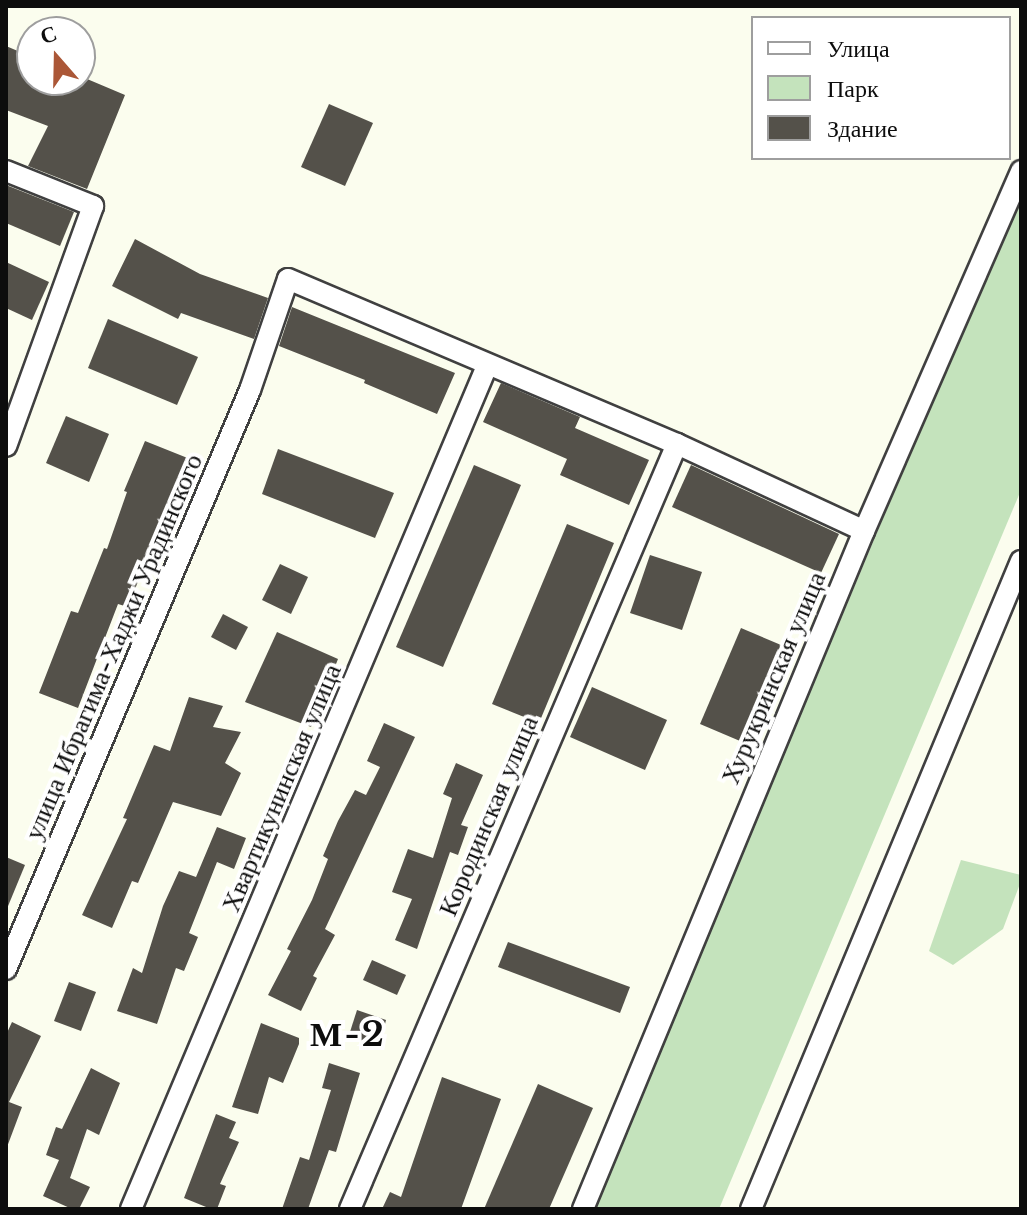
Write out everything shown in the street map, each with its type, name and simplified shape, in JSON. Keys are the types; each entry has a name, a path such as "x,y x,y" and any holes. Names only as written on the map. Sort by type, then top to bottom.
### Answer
{"street":[{"path":"6,171 93,206 70,262 6,446"},
{"name":"Хурукринская улица","path":"583,1209 864,531 1021,171"},
{"name":"улица Ибрагима-Хаджи Урадинского","path":"6,969 250,390 288,279 487,366"},
{"path":"487,366 677,444 864,531"},
{"name":"Хвартикунинская улица","path":"131,1209 487,366"},
{"name":"Кородинская улица","path":"350,1209 677,444"},
{"path":"751,1209 1021,561"}],"green space":[{"path":"1021,188 1021,490 719,1209 594,1209"},
{"path":"961,860 1021,875 1021,881 1003,929 953,965 929,951"}],"building":[{"path":"6,46 16,50 16,96 96,96 96,83 125,95 87,189 28,166 48,126 6,110"},
{"path":"329,104 373,123 345,186 301,167"},
{"path":"6,185 74,212 60,246 6,223"},
{"path":"135,239 200,274 268,298 254,339 181,313 178,319 112,286"},
{"path":"6,262 49,282 32,320 6,308"},
{"path":"292,307 455,373 437,414 364,383 365,380 279,346"},
{"path":"108,319 198,357 177,405 88,368"},
{"path":"501,383 580,417 575,428 649,460 629,505 560,475 567,459 483,422"},
{"path":"66,416 109,434 89,482 46,463"},
{"path":"145,441 190,459 153,557 148,556 128,607 118,604 78,708 39,693 71,611 78,613 104,548 107,549 127,492 124,491"},
{"path":"278,449 394,493 375,538 262,494"},
{"path":"474,465 521,485 443,667 396,647"},
{"path":"691,465 839,534 821,573 672,507"},
{"path":"567,524 614,543 539,723 492,704"},
{"path":"650,555 702,572 682,630 630,613"},
{"path":"280,564 308,577 291,614 262,600"},
{"path":"223,614 248,627 236,650 211,637"},
{"path":"741,628 781,645 740,741 700,724"},
{"path":"277,632 338,659 311,727 245,702"},
{"path":"592,687 667,720 645,770 570,737"},
{"path":"189,697 223,706 213,727 241,732 225,763 241,773 221,816 173,802 138,883 132,881 112,928 82,915 127,819 123,818 154,745 170,751"},
{"path":"384,723 415,737 325,929 335,935 313,976 317,978 301,1011 268,995 312,900 328,859 323,856 338,821 355,790 366,795 380,767 367,761"},
{"path":"456,763 483,775 461,825 468,827 458,855 450,852 417,949 395,940 412,899 392,892 408,849 433,858 452,798 443,794"},
{"path":"217,827 246,838 234,869 217,862 189,933 198,937 184,971 176,968 157,1024 117,1011 133,968 142,973 163,906 179,871 196,877"},
{"path":"6,857 25,865 6,911"},
{"path":"508,942 630,987 620,1013 498,967"},
{"path":"372,960 406,975 397,995 363,980"},
{"path":"69,982 96,992 81,1031 54,1021"},
{"path":"357,1010 386,1020 379,1048 349,1035"},
{"path":"12,1022 41,1036 9,1102 22,1107 7,1147 6,1035"},
{"path":"261,1023 299,1038 299,1044 283,1083 269,1077 258,1114 232,1107"},
{"path":"329,1063 360,1073 336,1152 329,1150 308,1209 282,1209 300,1157 309,1160 331,1090 322,1088"},
{"path":"91,1068 120,1083 99,1135 87,1129 70,1178 90,1187 79,1209 72,1209 43,1196 59,1160 46,1155 56,1127 62,1129"},
{"path":"442,1077 501,1099 461,1209 382,1209 390,1192 401,1197"},
{"path":"538,1084 593,1108 549,1209 484,1209"},
{"path":"216,1114 236,1122 229,1138 239,1142 220,1184 226,1186 217,1209 211,1209 184,1198"}],"district":[{"name":"М-2","path":"348,1035"}]}
